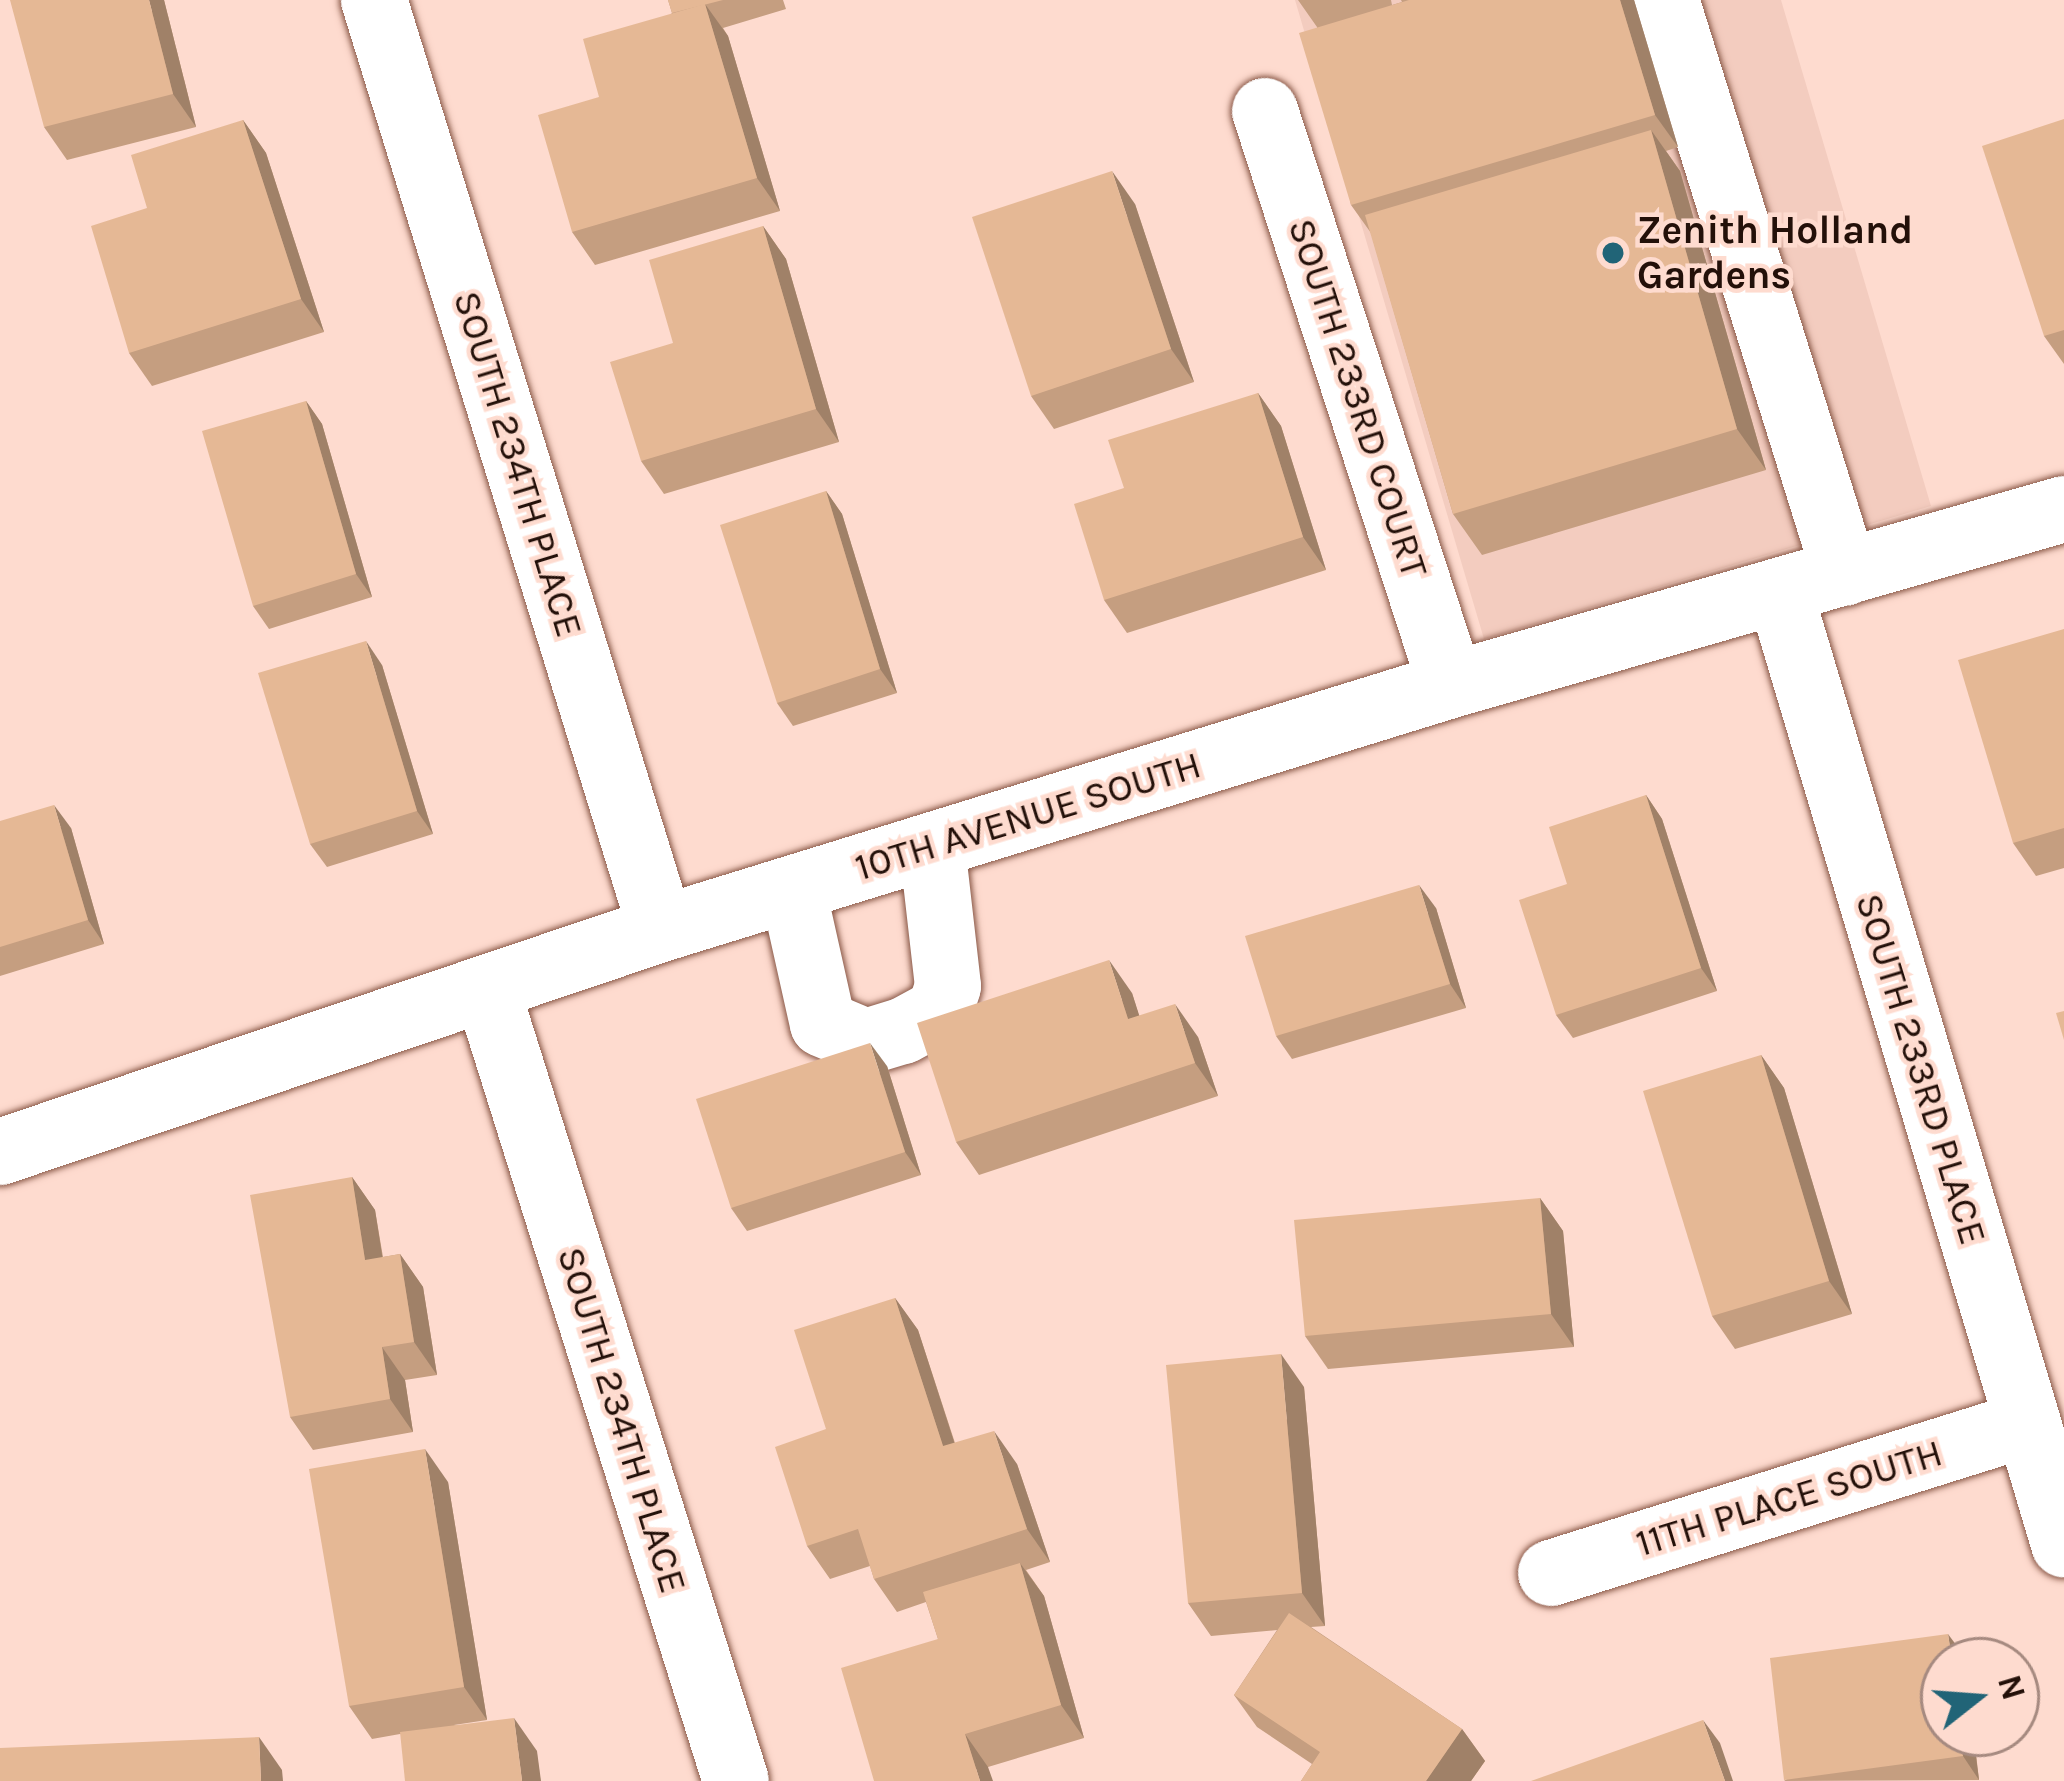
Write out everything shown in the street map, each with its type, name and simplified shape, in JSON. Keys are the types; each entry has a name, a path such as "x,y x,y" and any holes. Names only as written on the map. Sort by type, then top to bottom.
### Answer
{"street":[{"name":"SOUTH 234TH PLACE","path":"374,0 661,929"},
{"path":"1666,0 1845,573"},
{"name":"SOUTH 233RD COURT","path":"1264,111 1451,685"},
{"name":"10TH AVENUE SOUTH","path":"0,1152 661,929 1451,685 2064,508"},
{"name":"SOUTH 233RD PLACE","path":"1780,593 2064,1544"},
{"path":"793,890 824,1024 866,1042 940,1011 948,986 932,846"},
{"name":"SOUTH 234TH PLACE","path":"487,990 736,1781"},
{"name":"11TH PLACE SOUTH","path":"1551,1573 2026,1424"}],"shaded area":[{"name":"Zenith Holland Gardens","path":"1295,0 1781,0 1931,506 1484,639"}],"building":[{"path":"10,0 149,0 173,94 44,127"},
{"path":"668,0 723,0 672,13"},
{"path":"1409,0 1620,0 1655,115 1351,205 1299,33"},
{"path":"705,4 757,178 572,232 538,115 599,97 583,39"},
{"path":"2064,119 2064,330 2044,336 1982,146"},
{"path":"243,120 301,299 129,353 91,226 147,208 131,155"},
{"path":"1651,130 1737,429 1453,514 1365,215"},
{"path":"1112,171 1171,349 1031,396 972,217"},
{"path":"763,226 816,409 641,461 610,362 673,343 649,260"},
{"path":"1258,393 1303,537 1104,600 1074,504 1124,488 1108,440"},
{"path":"306,401 356,574 253,606 202,431"},
{"path":"826,491 880,669 777,703 720,525"},
{"path":"2064,629 2064,828 2013,843 1958,660"},
{"path":"366,641 417,811 310,844 258,673"},
{"path":"1646,795 1701,968 1556,1015 1519,900 1567,884 1549,827"},
{"path":"54,805 88,920 0,947 0,821"},
{"path":"1419,885 1450,984 1276,1036 1245,936"},
{"path":"1109,960 1128,1019 1175,1004 1195,1063 956,1142 917,1023"},
{"path":"2064,1011 2064,1040 2056,1013"},
{"path":"870,1043 905,1152 731,1208 696,1099"},
{"path":"1761,1055 1829,1281 1712,1316 1643,1091"},
{"path":"352,1177 365,1260 400,1254 414,1342 382,1347 390,1399 290,1417 250,1195"},
{"path":"1540,1198 1551,1314 1305,1336 1294,1220"},
{"path":"895,1298 943,1446 994,1431 1027,1529 874,1579 858,1529 807,1546 775,1447 826,1429 794,1330"},
{"path":"1281,1354 1302,1593 1188,1603 1166,1365"},
{"path":"425,1449 464,1687 349,1706 309,1469"},
{"path":"1020,1563 1061,1705 965,1734 980,1781 874,1781 841,1668 938,1639 923,1592"},
{"path":"1289,1613 1462,1729 1426,1781 1301,1781 1320,1752 1234,1695"},
{"path":"1920,1638 1920,1757 1956,1757 1784,1780 1770,1658"},
{"path":"514,1718 522,1781 405,1781 400,1732"},
{"path":"1703,1720 1725,1781 1531,1781"},
{"path":"259,1737 261,1781 0,1781 0,1748"}],"place":[{"name":"Zenith Holland Gardens","path":"1613,253"}]}
